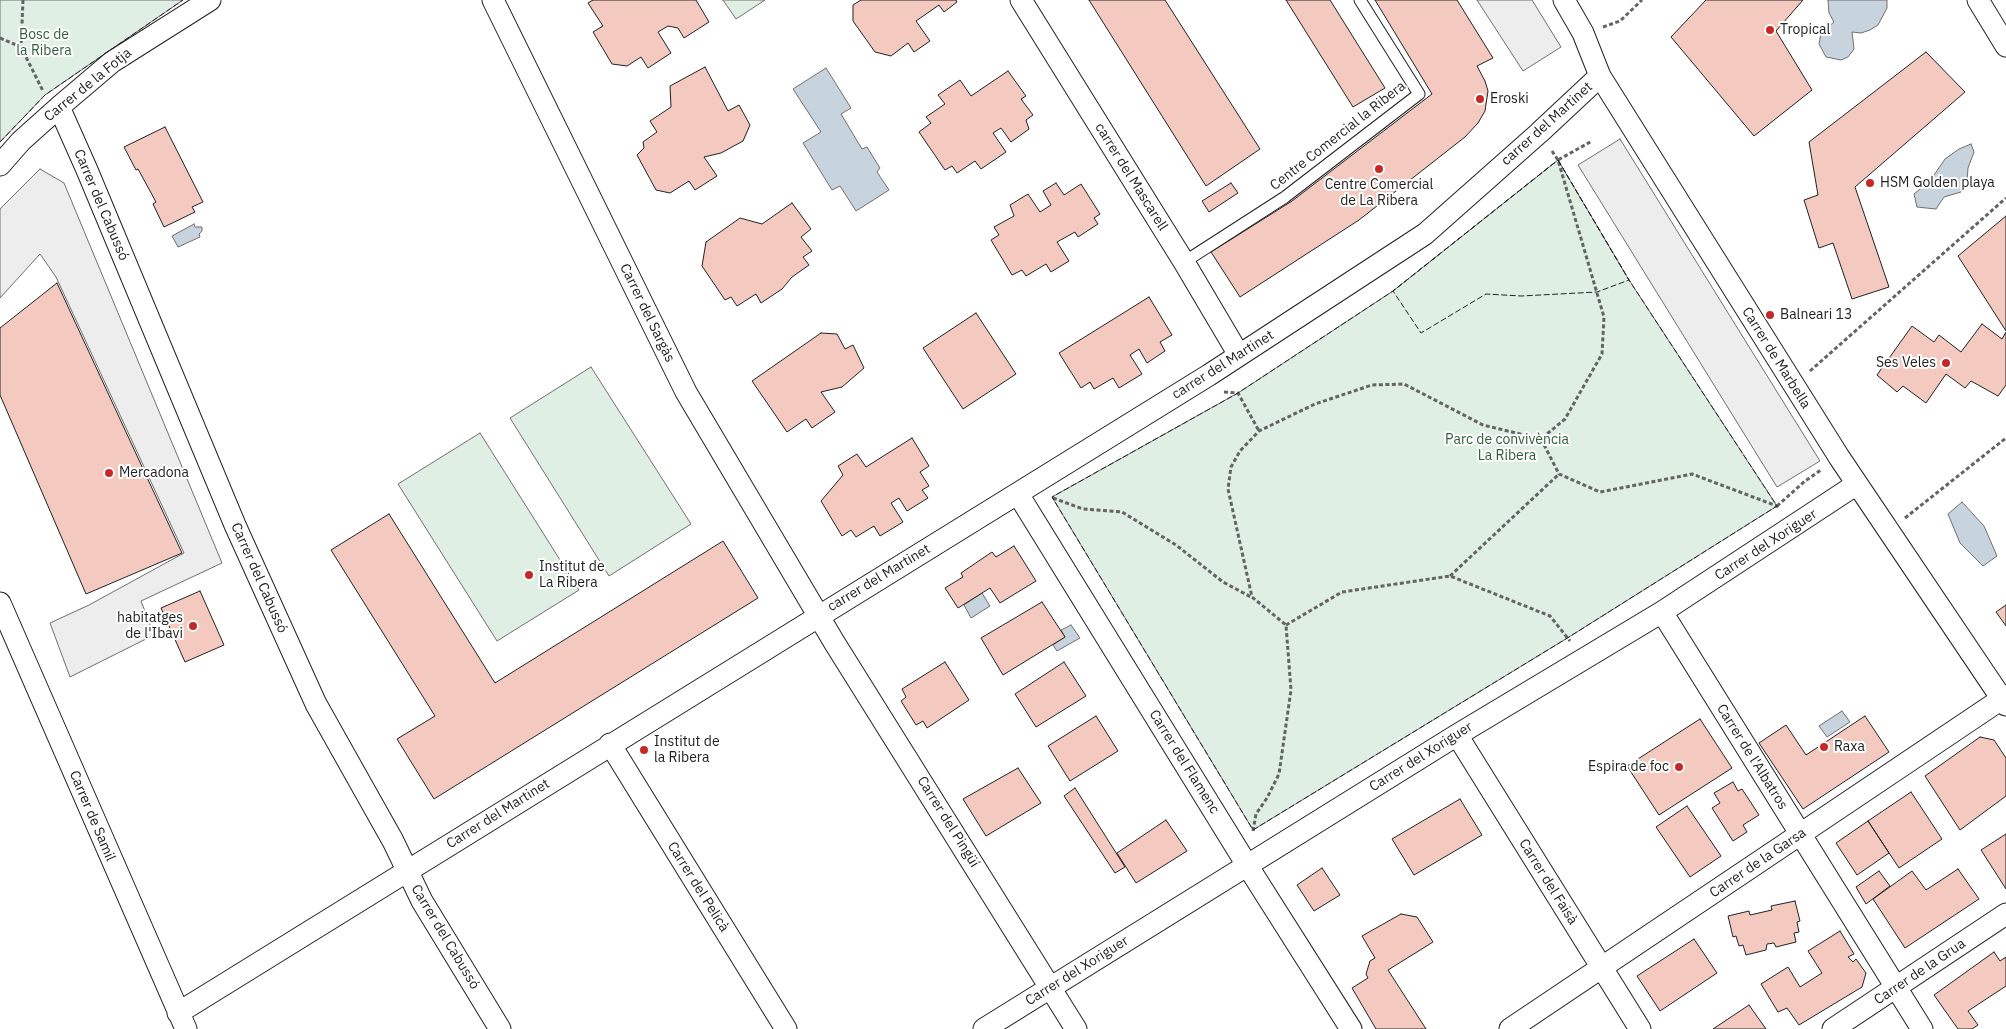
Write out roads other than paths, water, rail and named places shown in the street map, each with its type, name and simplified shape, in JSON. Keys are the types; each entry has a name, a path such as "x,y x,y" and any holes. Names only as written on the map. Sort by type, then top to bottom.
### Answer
{"street":[{"name":"Carrer de la Fotja","path":"0,165 22,141 52,101 210,0"},
{"name":"Carrer del Sargàs","path":"492,0 686,392 819,615"},
{"name":"carrer del Mascarell","path":"1021,0 1184,262 1239,355"},
{"name":"Carrer de Marbella","path":"1564,0 1584,33 1600,76 1794,386 1857,484 2005,700"},
{"path":"1978,0 2006,46"},
{"name":"carrer del Martinet","path":"819,615 1209,375 1425,234 1600,76"},
{"name":"Carrer del Cabussó","path":"52,101 91,179 235,525 316,704 392,841 422,901 500,1029"},
{"name":"Carrer del Xoriguer","path":"984,1029 1457,735 1662,612 1857,484"},
{"name":"Carrer del Flamenc","path":"1018,494 1247,865 1351,1029"},
{"name":"Carrer de Samil","path":"0,603 182,1021"},
{"name":"Carrer de l'Albatros","path":"1662,612 1922,1029"},
{"name":"Carrer del Martinet","path":"182,1021 407,871 819,615"},
{"name":"Carrer del Pingüí","path":"819,615 1076,1029"},
{"name":"Carrer de la Garsa","path":"1510,1029 2005,700"},
{"name":"Carrer del Faisà","path":"1457,735 1640,1029"},
{"name":"Carrer del Pelicà","path":"610,744 786,1029"},
{"name":"Carrer de la Grua","path":"1833,1029 2006,914"}],"lane":[{"name":"Centre Comercial la Ribera","path":"1184,262 1285,197 1419,94 1360,0"}],"place":[{"name":"Tropical","path":"1770,30"},
{"name":"Eroski","path":"1480,99"},
{"name":"Centre Comercial de La Ribera","path":"1379,169"},
{"name":"HSM Golden playa","path":"1870,183"},
{"name":"Balneari 13","path":"1770,315"},
{"name":"Ses Veles","path":"1946,363"},
{"name":"Mercadona","path":"109,473"},
{"name":"Institut de La Ribera","path":"529,575"},
{"name":"habitatges de l'Ibavi","path":"193,626"},
{"name":"Raxa","path":"1824,747"},
{"name":"Institut de la Ribera","path":"644,750"},
{"name":"Espira de foc","path":"1679,767"}],"park label":[{"name":"Bosc de la Ribera","path":"44,43"},
{"name":"Parc de convivència La Ribera","path":"1507,448"}]}
